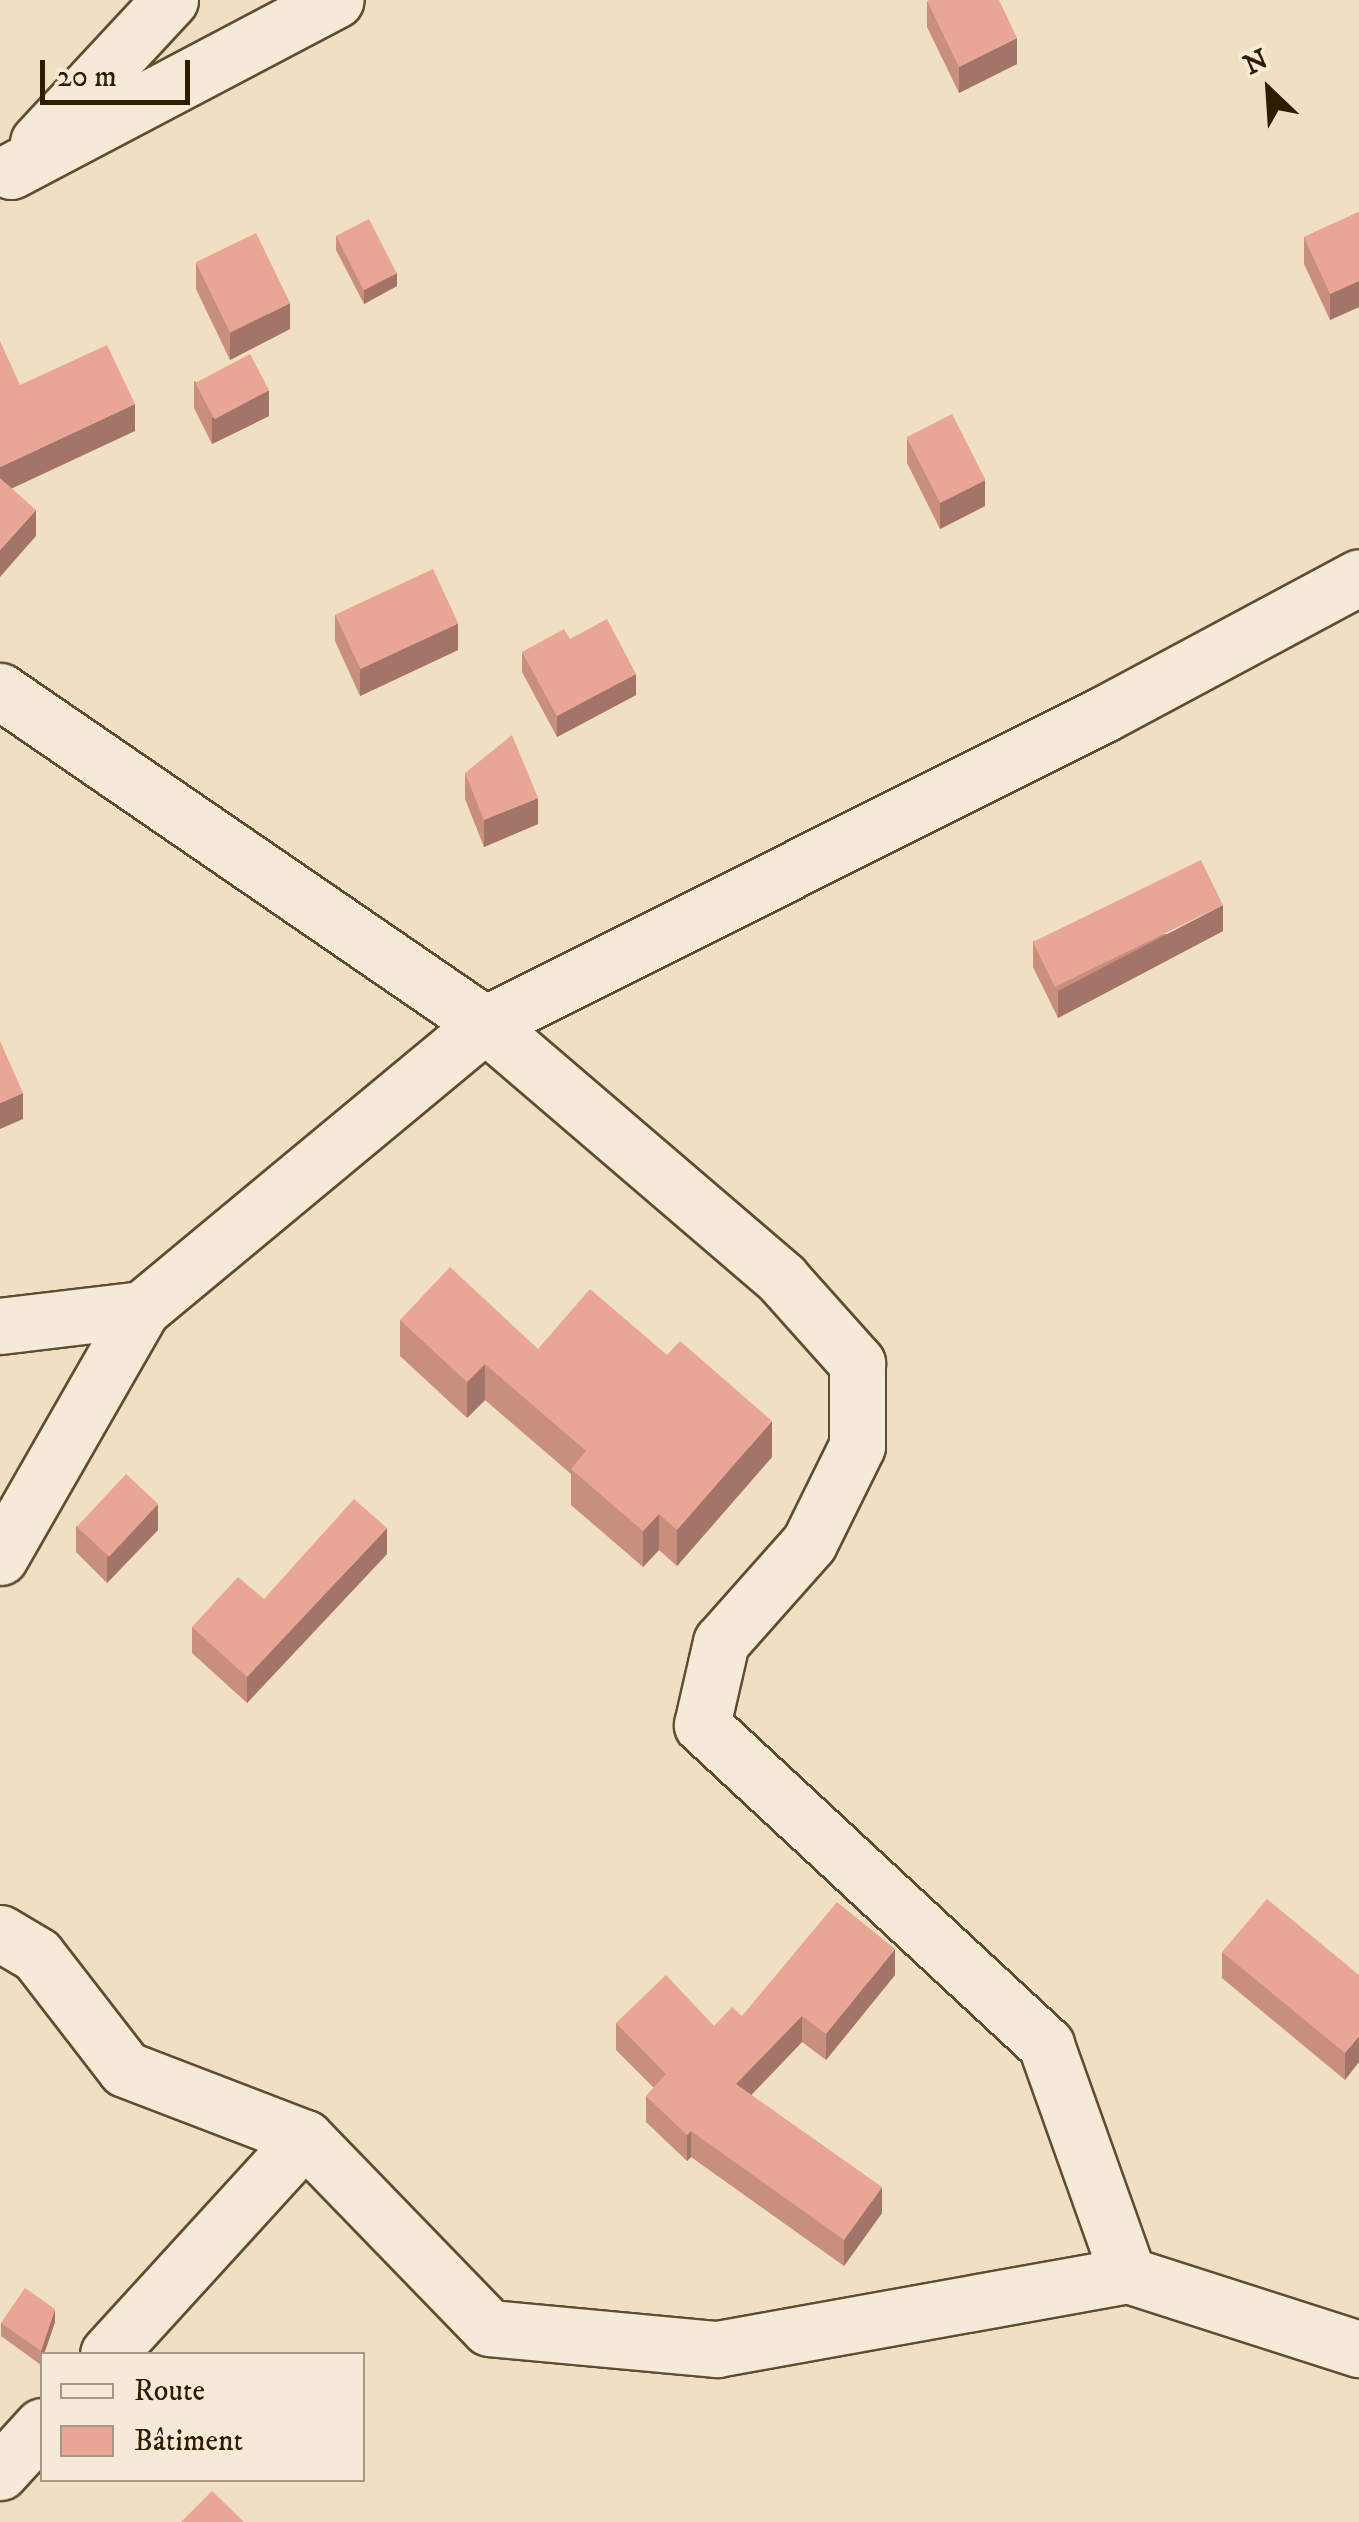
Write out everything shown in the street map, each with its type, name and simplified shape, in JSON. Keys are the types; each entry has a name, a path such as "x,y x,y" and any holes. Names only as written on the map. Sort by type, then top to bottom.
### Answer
{"street":[{"path":"5,174 170,0"},
{"path":"5,174 336,0"},
{"path":"0,1557 142,1309 485,1024 1104,714 1359,577"},
{"path":"0,691 485,1024 782,1278 856,1362 857,1446 808,1543 721,1642 702,1725 1046,2045 1128,2275"},
{"path":"0,1326 142,1309"},
{"path":"0,1934 38,1955 125,2069 306,2138 489,2328 717,2349 1128,2275 1359,2349"},
{"path":"110,2352 306,2138"},
{"path":"0,2472 40,2428"}],"building":[{"path":"999,0 1017,38 959,67 927,1"},
{"path":"1359,212 1359,281 1330,294 1304,237"},
{"path":"369,219 397,273 364,290 336,236"},
{"path":"256,233 290,303 230,332 196,262"},
{"path":"0,341 20,385 107,345 135,404 0,467"},
{"path":"250,354 269,390 215,419 195,383"},
{"path":"952,414 986,480 940,503 907,437"},
{"path":"0,478 36,510 0,550"},
{"path":"433,569 458,623 360,669 335,615"},
{"path":"607,619 636,674 557,716 522,652 564,629 570,639"},
{"path":"512,735 538,798 484,820 465,773"},
{"path":"1201,860 1223,905 1055,987 1033,942"},
{"path":"0,1041 23,1093 0,1103"},
{"path":"450,1267 538,1349 590,1289 667,1355 680,1341 772,1421 677,1530 659,1514 643,1531 571,1469 586,1451 485,1364 467,1382 400,1320"},
{"path":"126,1474 158,1504 109,1557 77,1527"},
{"path":"354,1499 387,1528 247,1677 192,1627 238,1577 264,1599"},
{"path":"1267,1899 1359,1975 1359,2036 1345,2053 1222,1952"},
{"path":"837,1902 895,1949 826,2034 802,2016 736,2084 882,2187 844,2240 691,2131 687,2135 646,2096 666,2074 616,2023 666,1975 714,2026 732,2007 742,2016"},
{"path":"25,2288 55,2309 41,2351 1,2323"},
{"path":"212,2491 244,2522 181,2522"}]}
